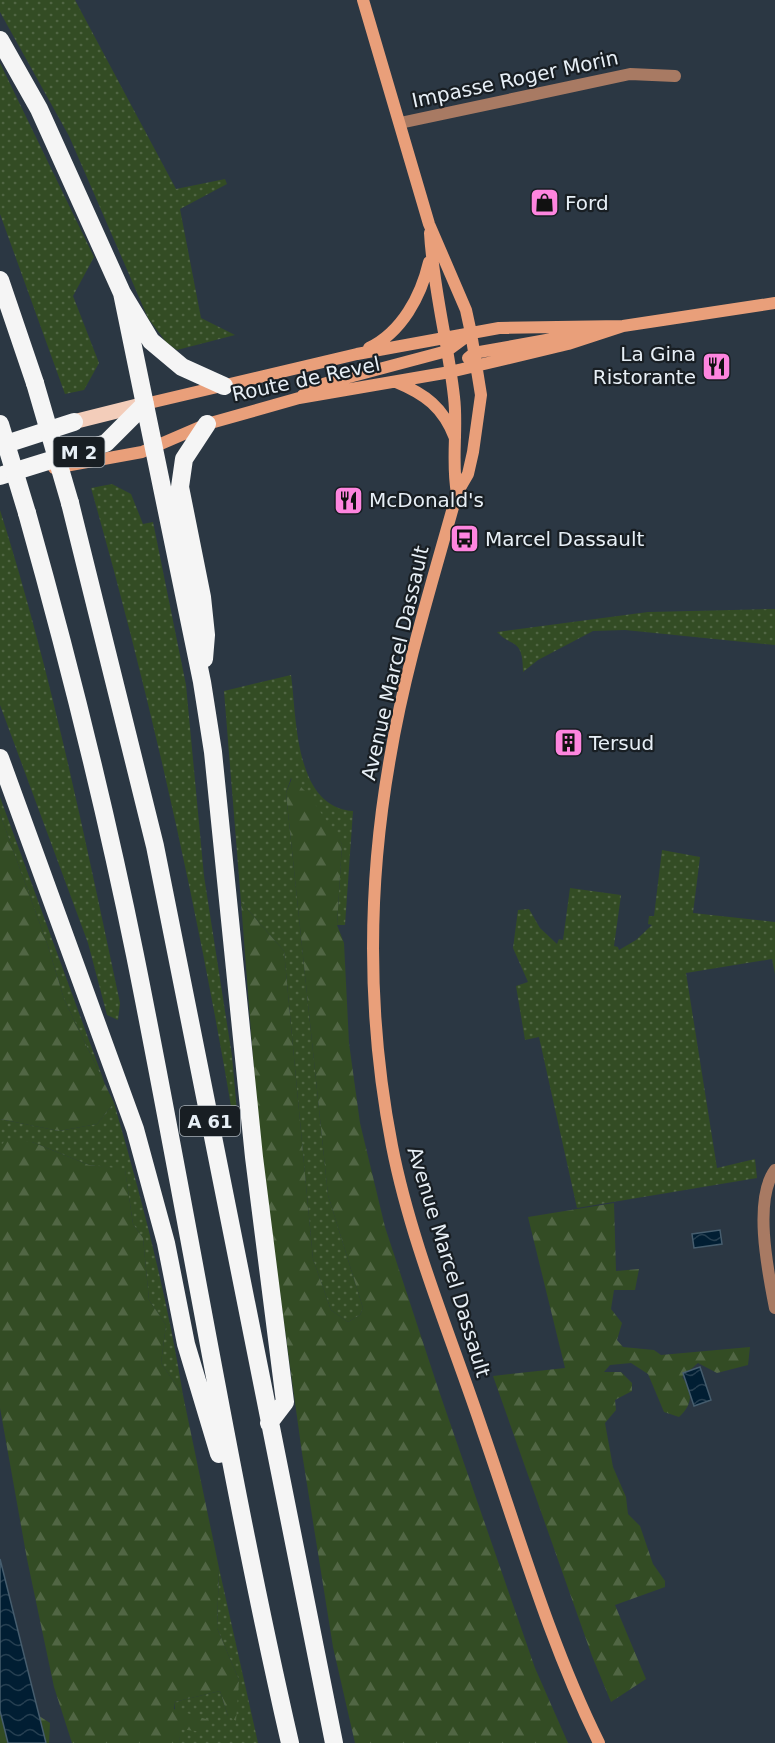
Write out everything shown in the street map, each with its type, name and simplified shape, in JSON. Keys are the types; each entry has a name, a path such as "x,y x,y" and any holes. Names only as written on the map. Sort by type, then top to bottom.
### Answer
{"highway":[{"path":"0,40 39,109 122,293 151,341 162,353 182,367 224,386"},
{"name":"A 61","path":"0,280 35,383 70,504 155,846 334,1743"},
{"path":"122,293 202,681 213,752 254,1157 285,1402 269,1423"},
{"name":"M 2","path":"0,477 106,443 145,404"},
{"name":"M 2","path":"0,446 74,422"},
{"name":"A 61","path":"0,424 68,660 134,953 250,1559 290,1743"},
{"path":"202,681 206,635 202,597 180,487 184,459 207,424"},
{"path":"0,758 135,1129 166,1243 186,1344 250,1559"}],"main road":[{"path":"357,354 376,344 398,325 423,284 431,253 429,224 363,0"},
{"name":"Avenue Marcel Dassault","path":"429,224 466,310 481,395 480,415 468,474 457,493 412,659 394,736 382,809 373,921 375,1027 393,1149 430,1278 556,1644 599,1743"},
{"name":"Avenue Marcel Dassault","path":"431,253 457,423 453,471 457,493"},
{"name":"Route de Revel","path":"0,436 74,422 357,354 444,337 510,327 624,326 775,303"},
{"name":"Route de Revel","path":"0,477 142,452 207,424 299,398 450,372 475,359 568,344 624,326"},
{"name":"M 2","path":"299,398 319,385 447,351 471,333"},
{"path":"395,382 415,390 435,405 450,425 456,442"}],"street":[{"name":"Impasse Roger Morin","path":"400,123 630,74 675,76"},
{"path":"775,1170 765,1188 764,1202 766,1250 775,1308"}],"green space":[{"path":"0,0 75,0 176,189 225,179 227,184 180,209 201,318 235,335 177,350 166,342 148,318 69,136 0,12"},
{"path":"0,63 94,257 73,296 99,363 84,390 65,394 0,214"},
{"path":"112,484 131,494 143,524 153,522 186,685 204,876 232,1056 237,1112 232,1112 203,955 152,720 91,488"},
{"path":"0,510 35,632 66,755 120,1003 118,1020 107,1015 88,943 0,705"},
{"path":"775,609 775,645 625,630 593,631 538,660 523,672 519,648 497,632 648,612"},
{"path":"291,675 298,736 309,778 319,794 334,806 353,811 345,925 337,925 342,844 291,778 286,793 328,1195 363,1308 360,1315 348,1322 331,1310 313,1259 284,951 241,902 224,691"},
{"path":"292,778 309,795 342,844 337,925 344,943 349,1043 360,1123 385,1227 535,1668 568,1743 355,1743 333,1647 302,1453 260,1149 241,902 284,951 313,1259 331,1310 348,1322 360,1315 363,1308 328,1195 286,793"},
{"path":"0,797 105,1084 64,999 48,946 0,814"},
{"path":"0,814 48,946 64,999 114,1103 97,1124 59,1131 0,1119"},
{"path":"662,850 700,857 693,913 775,922 775,974 772,959 686,973 717,1168 755,1159 757,1178 577,1208 539,1037 525,1040 516,986 528,982 513,948 518,910 529,909 540,928 557,944 559,939 563,940 570,888 621,895 614,946 619,950 636,940 652,925 648,924 649,916 654,916"},
{"path":"114,1103 153,1248 183,1395 161,1363 166,1325 149,1300 143,1238 133,1224 125,1170 89,1165 32,1142 0,1147 0,1119 59,1131 97,1124"},
{"path":"6,1139 32,1142 89,1165 125,1169 133,1224 143,1238 149,1300 166,1325 161,1363 183,1395 219,1568 217,1628 239,1680 236,1721 228,1716 220,1691 174,1702 174,1709 209,1720 204,1732 179,1729 180,1743 72,1743 54,1687 27,1559 0,1408 0,1147"},
{"path":"614,1203 616,1271 639,1269 635,1290 614,1290 611,1309 622,1323 617,1340 623,1347 654,1350 661,1355 750,1347 748,1365 717,1373 698,1363 682,1377 688,1387 690,1398 687,1408 679,1417 664,1412 648,1374 631,1363 610,1365 604,1372 621,1372 632,1383 632,1391 615,1400 616,1410 605,1423 613,1467 626,1497 628,1514 640,1526 653,1564 665,1581 665,1587 615,1605 646,1679 611,1702 592,1656 493,1376 565,1368 528,1217"},
{"path":"219,1568 258,1743 180,1743 174,1702 220,1691 228,1716 239,1680 217,1628"},
{"path":"0,1691 50,1723 49,1743 0,1743"}],"water":[{"path":"720,1230 722,1244 694,1248 692,1234"},
{"path":"700,1367 711,1400 694,1406 683,1373"},
{"path":"0,1559 46,1743 8,1743 0,1711"}],"place":[{"name":"Ford","path":"544,203"},
{"name":"La Gina Ristorante","path":"717,366"},
{"name":"McDonald's","path":"348,500"},
{"name":"Marcel Dassault","path":"464,539"},
{"name":"Tersud","path":"568,743"}]}
